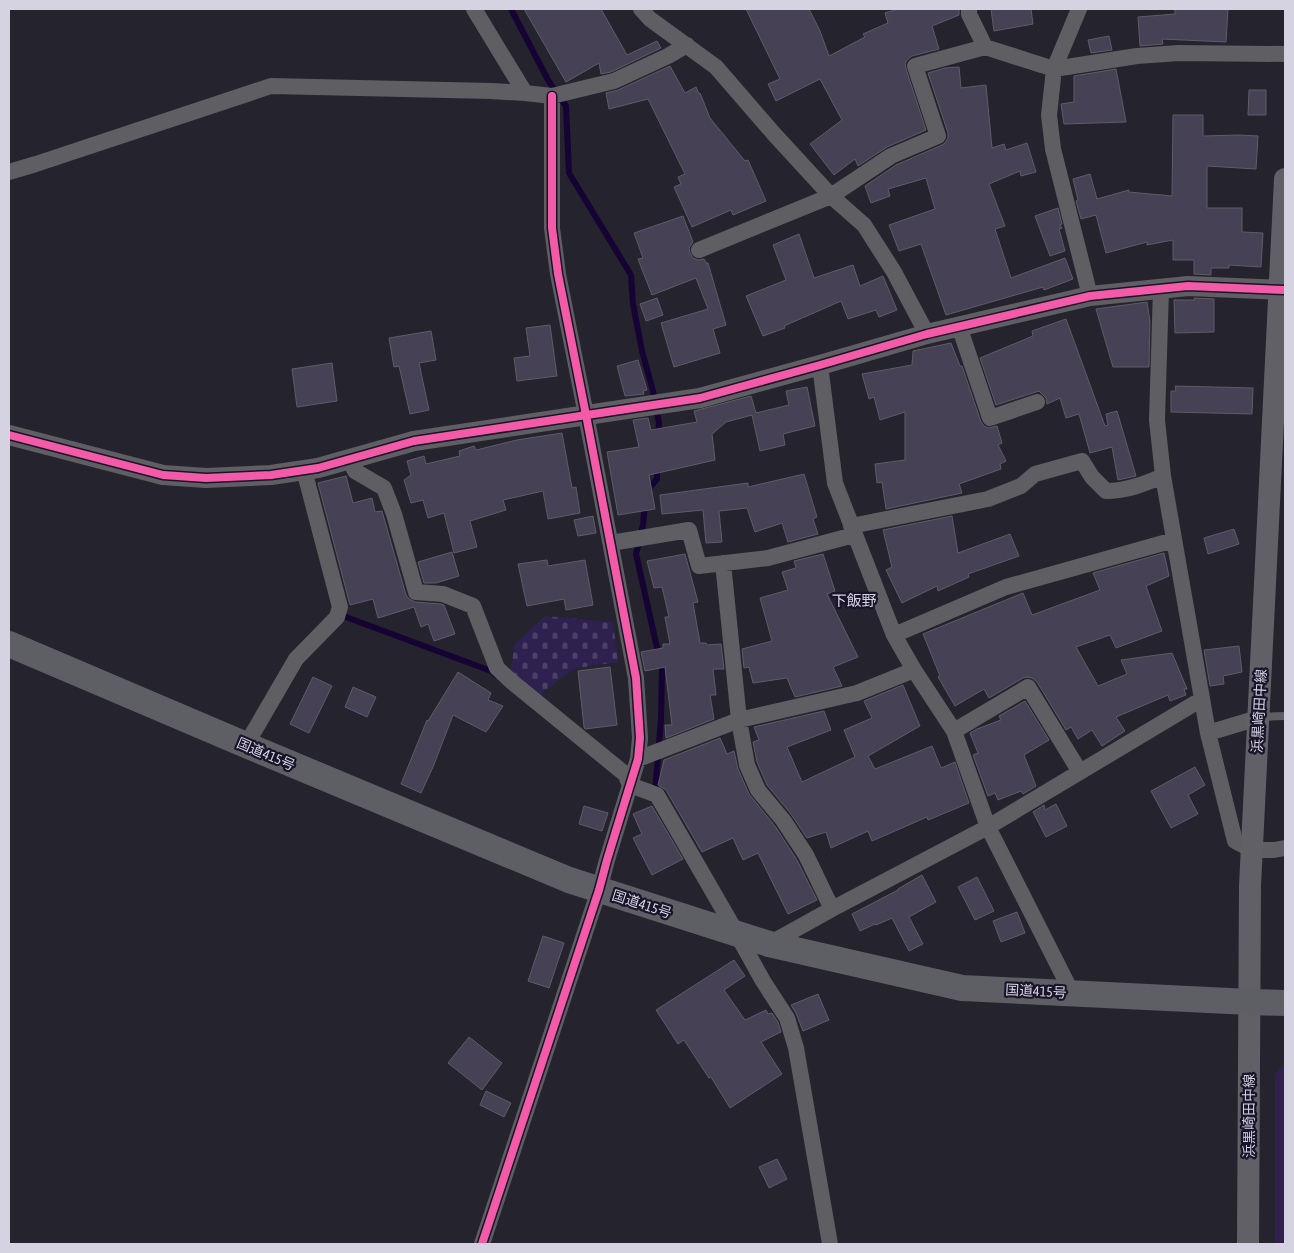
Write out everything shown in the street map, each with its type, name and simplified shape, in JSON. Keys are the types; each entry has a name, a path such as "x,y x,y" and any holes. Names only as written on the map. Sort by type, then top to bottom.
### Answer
{"highway":[{"name":"国道415号","path":"9,644 569,880 769,944 962,988 1285,1003"}],"main road":[{"name":"浜黒崎田中線","path":"1248,1244 1250,886 1282,289 1285,179"}],"street":[{"path":"474,9 525,93"},
{"path":"641,9 650,18 716,66 774,134 831,196 864,225 894,272 927,334"},
{"path":"969,9 969,14 985,47"},
{"path":"1079,9 1054,69 1049,116 1053,149 1090,296"},
{"path":"9,172 271,86 492,91 552,96 614,81 687,45"},
{"path":"699,250 831,196 891,156 938,136 914,66 985,47 1054,69 1137,56 1179,53 1285,54"},
{"path":"482,1244 599,890 638,759 640,738 636,678 558,274 552,228 552,96"},
{"path":"9,436 162,475 216,477 271,475 318,468 414,441 700,398 927,334 1090,296 1188,286 1282,289"},
{"path":"1161,289 1157,420 1163,476 1208,733 1235,841 1252,850 1285,848"},
{"path":"958,326 990,418 1037,402"},
{"path":"820,365 835,483 894,635 914,670 954,731 988,827 1072,993"},
{"path":"349,459 355,471 384,488 394,514 416,592 443,594 473,606 497,668 625,774 630,785 657,795 763,981 787,1018 796,1048 830,1244"},
{"path":"611,543 689,530 699,566 768,558 853,530 988,499 1021,486 1035,474 1082,461 1092,477 1106,491 1120,491 1163,476"},
{"path":"246,745 296,659 337,617 340,607 304,470"},
{"path":"894,635 1006,587 1174,540"},
{"path":"723,563 739,720 747,765 758,790 783,820 806,855 832,909"},
{"path":"638,759 739,720 857,693 914,670"},
{"path":"954,731 1028,687 1080,772"},
{"path":"769,944 988,827 1202,699"},
{"path":"1208,733 1258,718"}],"lane":[{"path":"1258,718 1285,716"}],"green space":[{"path":"545,616 613,622 618,662 577,668 566,674 539,696 509,674 514,645"},
{"path":"1285,1063 1285,1244 1275,1244 1275,1074"}],"building":[{"path":"524,9 601,9 627,55 657,41 661,48 611,72 601,74 599,63 566,82"},
{"path":"746,9 809,9 820,31 829,56 865,37 863,34 888,23 885,13 898,9 959,9 959,15 932,26 939,49 912,56 905,63 926,130 887,147 858,166 855,159 834,175 810,144 842,120 820,79 776,101 768,84 780,79"},
{"path":"991,9 1031,9 1033,24 994,31"},
{"path":"1175,9 1228,9 1226,42 1162,39 1163,44 1140,46 1138,17 1175,14"},
{"path":"1109,36 1112,50 1091,53 1088,40"},
{"path":"670,66 685,93 696,87 710,118 745,161 748,160 766,201 733,215 731,210 692,227 674,187 681,184 678,177 685,174 648,99 609,109 606,93 618,90"},
{"path":"959,67 961,88 986,85 992,148 1004,144 1006,150 1027,143 1036,172 1021,176 1020,171 989,184 1005,226 995,229 1011,278 1065,258 1073,279 1044,290 1043,287 946,315 921,244 899,251 889,225 935,209 926,178 888,189 890,196 871,203 865,186 896,165 945,143 948,133 928,73 945,68"},
{"path":"1116,69 1126,122 1064,124 1061,104 1074,102 1074,76"},
{"path":"1249,90 1266,90 1266,115 1248,115"},
{"path":"1173,115 1203,115 1203,136 1258,136 1256,169 1207,166 1207,208 1242,208 1242,232 1263,233 1261,267 1229,265 1229,268 1211,268 1211,275 1194,274 1194,260 1173,260 1173,240 1147,245 1147,242 1106,253 1096,215 1081,219 1073,179 1090,174 1097,199 1129,190 1129,192 1172,196"},
{"path":"1058,208 1062,224 1060,225 1062,228 1059,229 1065,251 1050,256 1035,216"},
{"path":"683,216 693,242 689,248 690,253 693,258 698,260 704,259 708,263 726,325 713,329 720,353 674,367 661,323 708,309 696,278 652,295 638,259 643,258 634,233"},
{"path":"799,234 814,278 853,265 860,286 883,276 897,310 879,317 876,310 848,319 841,301 784,326 785,328 763,336 746,296 786,280 773,245"},
{"path":"657,298 663,315 646,321 640,304"},
{"path":"1194,298 1214,299 1214,332 1175,333 1174,300 1195,300"},
{"path":"1147,302 1150,321 1149,367 1113,367 1096,309"},
{"path":"1066,319 1105,426 1108,425 1106,414 1117,411 1136,476 1118,480 1112,447 1090,453 1079,414 1066,418 1060,398 1047,404 1046,398 1039,391 996,405 980,358 1033,336 1032,331"},
{"path":"550,325 557,376 517,381 514,358 530,356 526,328"},
{"path":"431,331 436,360 419,363 429,410 410,414 399,366 394,367 389,338"},
{"path":"951,343 960,366 962,366 981,422 988,428 997,426 1002,443 998,445 1006,461 1000,464 1001,469 959,484 962,493 886,509 882,482 877,483 875,464 905,460 905,412 880,420 874,397 869,399 862,374 912,365 913,351"},
{"path":"638,360 647,390 643,391 644,394 625,396 617,366"},
{"path":"332,363 337,401 297,407 292,369"},
{"path":"1175,386 1253,388 1252,414 1171,412 1171,391 1176,391"},
{"path":"807,387 815,426 783,434 785,445 760,451 752,415 726,422 712,434 715,460 649,475 655,509 618,515 607,452 639,447 633,420 648,418 651,430 697,422 694,411 751,396 756,413 789,405 786,391"},
{"path":"562,433 572,488 576,487 580,513 548,519 543,491 503,500 506,510 470,521 477,547 454,553 444,513 428,518 423,500 411,503 404,480 411,475 407,461 424,456 426,464 460,456 459,451 474,446 476,450 517,440"},
{"path":"804,474 817,517 813,519 818,534 788,542 782,523 755,532 747,508 719,511 722,542 706,543 703,510 662,514 660,495 748,483 748,487"},
{"path":"346,476 353,503 372,498 375,512 382,511 406,595 415,602 444,605 455,634 434,641 428,624 421,627 414,607 378,618 373,599 350,605 318,483"},
{"path":"593,516 596,533 578,536 574,520"},
{"path":"952,516 958,553 1010,534 1019,556 968,574 969,577 938,591 937,586 902,603 886,570 892,567 883,530"},
{"path":"1234,529 1239,544 1208,554 1204,538"},
{"path":"452,552 459,576 436,583 424,583 418,562"},
{"path":"1164,553 1169,576 1146,586 1162,631 1116,648 1110,635 1076,647 1098,686 1127,674 1121,660 1172,653 1187,689 1184,689 1186,695 1170,701 1168,695 1116,717 1125,731 1102,746 1092,730 1078,739 1071,727 1066,730 1037,682 1032,678 1023,678 989,698 984,689 955,706 938,677 940,676 923,634 1023,593 1032,615 1100,590 1093,573"},
{"path":"685,554 698,602 693,603 700,643 706,643 707,645 721,644 724,669 713,669 716,695 710,695 714,719 666,738 665,725 672,725 665,667 645,671 641,652 663,648 663,644 670,644 665,617 669,617 662,587 654,588 647,561"},
{"path":"823,554 835,591 827,594 858,657 833,667 842,686 795,697 787,678 753,683 749,667 744,668 742,649 772,641 760,598 788,590 782,572 796,568 794,561"},
{"path":"547,560 548,566 585,560 593,605 566,610 564,599 527,606 518,564"},
{"path":"1239,646 1242,672 1223,676 1224,684 1210,686 1204,650"},
{"path":"610,667 617,725 585,729 578,671"},
{"path":"458,672 491,693 488,700 503,706 486,732 453,715 421,793 401,784 427,720"},
{"path":"313,677 332,686 309,733 290,724"},
{"path":"903,685 920,726 868,756 875,769 932,746 941,768 955,762 969,803 928,820 927,817 872,841 868,831 831,848 826,832 807,838 791,814 767,785 757,762 753,742 759,740 754,727 824,711 831,730 787,747 802,782 855,757 844,730 872,718 864,701"},
{"path":"353,687 376,697 367,717 345,707"},
{"path":"1025,701 1049,740 1024,755 1036,786 1023,794 1021,791 998,800 995,793 988,796 973,755 978,753 970,733 1001,720 999,716"},
{"path":"720,738 727,754 734,751 738,769 749,794 775,826 797,860 817,900 788,914 758,853 743,860 733,838 702,852 666,790 658,785 664,760"},
{"path":"1195,767 1205,785 1188,795 1198,814 1171,828 1151,791"},
{"path":"1056,804 1067,826 1046,837 1033,812 1044,805 1045,810"},
{"path":"584,806 608,813 602,831 579,824"},
{"path":"652,806 683,859 652,875 633,838 642,834 633,814"},
{"path":"922,875 936,902 909,917 923,944 909,951 892,918 860,931 852,914"},
{"path":"977,877 994,911 975,920 958,887"},
{"path":"1017,912 1025,933 1001,942 993,921"},
{"path":"543,936 564,943 549,988 528,981"},
{"path":"734,960 745,976 724,990 745,1020 766,1010 768,1014 772,1013 778,1022 781,1032 761,1042 782,1074 730,1108 711,1077 709,1078 684,1040 678,1044 656,1010"},
{"path":"818,994 829,1020 803,1031 791,1005"},
{"path":"469,1037 502,1063 482,1090 448,1063"},
{"path":"486,1091 511,1103 504,1117 480,1105"},
{"path":"777,1159 787,1179 769,1188 759,1167"}],"waterway":[{"path":"511,9 548,80 566,106 569,173 631,275 633,304 659,423 658,436"},
{"path":"646,492 657,479 657,466"},
{"path":"645,504 643,525 636,554 662,670 661,719 655,793"},
{"path":"346,617 491,671 496,675"}],"cycle path":[{"path":"482,1244 599,890 638,759 640,738 636,678 558,274 552,228 552,96"},
{"path":"9,435 163,475 206,478 271,475 318,468 414,441 700,398 927,334 1090,296 1188,286 1285,290"}],"district":[{"name":"下飯野","path":"854,601"}]}
